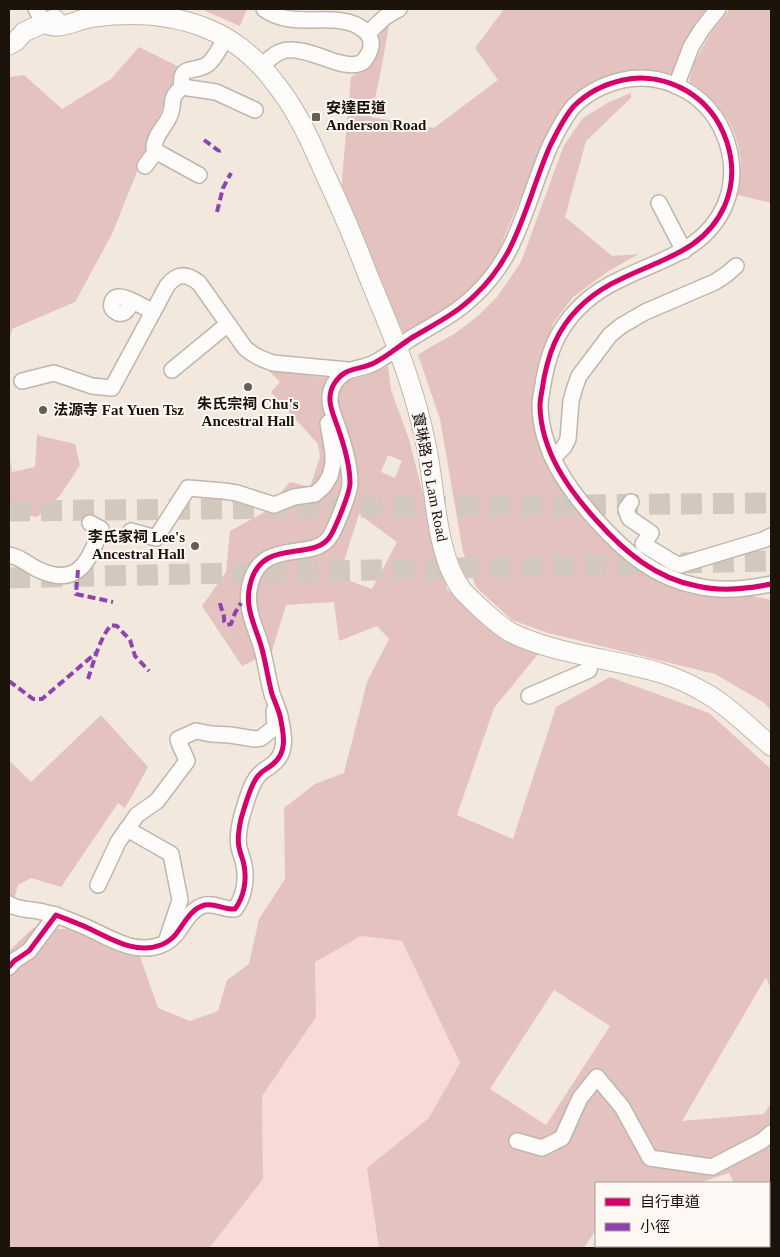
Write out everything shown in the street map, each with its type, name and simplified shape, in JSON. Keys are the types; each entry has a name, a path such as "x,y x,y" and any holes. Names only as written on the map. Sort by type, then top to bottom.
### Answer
{"main road":[{"name":"寶琳路 Po Lam Road","path":"51,18 84,19 125,15 173,18 208,29 226,38 245,51 261,66 288,100 311,142 349,226 397,348 410,383 425,438 444,550 451,572 463,592 488,615 513,634 547,646 661,673 694,687 728,708 771,746"},
{"path":"12,43 24,32 51,18"}],"street":[{"path":"261,66 281,51 288,50 343,64 361,64 366,59 370,50 371,41 368,34 361,27 343,21 296,20 270,14 264,9"},
{"path":"368,34 384,16 399,9"},
{"path":"676,86 691,47 718,9"},
{"path":"182,87 180,79 182,74 186,71 201,68 212,61 226,38"},
{"path":"22,381 54,373 92,386 112,388 167,286 171,280 185,275 192,277 199,283 245,348 263,360 339,370 364,367 379,360 467,303 498,269 512,244 553,140 564,119 580,101 604,86 624,80 653,79 688,92 698,99 713,116 729,148 732,169 728,195 722,212 710,230 701,238 684,251 606,286 581,306 565,324 548,358 540,403 542,429 561,476 588,512 630,554 651,568 694,586 722,590 749,589 771,584"},
{"path":"182,87 216,92 255,110"},
{"path":"182,87 173,96 170,117 154,144 156,150 199,174"},
{"path":"145,166 156,150"},
{"path":"659,203 684,251"},
{"path":"551,455 558,453 568,439 571,401 579,376 610,335 645,312 715,282 736,266"},
{"path":"132,301 153,312"},
{"path":"172,370 228,324"},
{"path":"130,531 156,538 188,488 237,493 274,505 294,497 315,494 324,486 334,464 328,422 332,387 337,379 348,370"},
{"path":"98,885 118,842 127,828 137,815 157,801 187,761 178,739 196,731 211,734 230,734 254,739 261,738 275,727 272,692 262,647 250,614 249,588 253,574 262,563 272,556 283,552 318,547 324,544 331,536 350,484 346,451 329,405"},
{"path":"631,502 626,509 629,518 651,533 643,544 680,565 771,536"},
{"path":"9,555 20,558 36,569 45,572 62,575 70,574 78,570 89,557 101,529 90,523"},
{"path":"651,568 659,554"},
{"path":"529,696 589,670 592,657"},
{"path":"10,907 56,915 112,940 142,948 155,947 166,943 175,936 196,909 205,905 214,905 228,910 235,909 242,898 246,876 239,846 240,821 256,778 279,759 284,747 281,716 272,692"},
{"path":"127,828 170,854 180,900 166,943"},
{"path":"9,967 14,961 29,951 56,915"},
{"path":"517,1141 542,1148 562,1138 580,1098 597,1077 622,1107 650,1158 712,1168 762,1141 771,1133"}],"shaded area":[{"path":"201,9 247,9 240,26"},
{"path":"504,9 716,9 675,74 650,71 624,72 591,85 571,99 552,123 498,252 484,273 464,294 442,311 403,333 341,190 351,77 367,66 383,27 389,26 371,117 434,128 498,80 475,48"},
{"path":"730,9 771,9 771,203 738,195 741,160 735,135 717,105 689,81 694,62 712,31"},
{"path":"139,47 179,67 112,234 75,302 12,329 9,344 9,77 24,75 62,109 111,79"},
{"path":"631,93 631,98 586,141 565,217 612,256 639,254 610,270 573,297 554,322 539,360 535,382 533,407 536,433 544,459 555,480 582,516 603,540 623,558 644,572 771,600 771,710 763,702 715,674 548,633 512,620 476,587 463,552 440,419 418,355 454,334 478,316 497,297 521,262 564,145 583,118 609,102"},
{"path":"388,366 391,390 409,439 447,589 502,639 539,653 494,708 457,815 513,839 556,707 610,677 709,713 771,769 771,989 766,977 682,1121 764,1114 771,1103 771,1248 683,1248 770,1247 770,1182 734,1182 729,1173 702,1182 595,1182 595,1232 584,1248 379,1248 367,1168 429,1118 460,1063 402,941 361,936 315,962 316,1017 262,1096 263,1179 211,1246 207,1248 9,1248 9,951 33,928 66,929 137,948 158,1008 190,1021 218,1011 227,980 249,964 259,919 285,879 284,808 315,784 344,773 367,682 389,639 377,626 339,641 334,602 286,605 272,651 242,666 202,606 226,572 230,531 263,513 290,482 310,487 320,457 318,444 271,392 280,382 266,368 273,371 354,379","holes":["388,455 402,461 395,478 381,472","359,514 397,542 372,589 339,577","554,990 610,1026 546,1125 490,1089"]},
{"path":"37,435 75,444 80,465 59,497 37,517 9,512 9,450 12,472 35,467"},
{"path":"101,715 148,767 125,808 118,803 61,887 31,878 18,885 14,899 9,896 9,760 31,782"},
{"path":"361,936 402,941 460,1064 456,1072 437,1248 207,1248 211,1246 263,1179 262,1096 316,1017 315,962"}],"tunnel":[{"path":"9,511 771,503"},
{"path":"9,578 771,561"}],"marked path":[{"path":"204,140 219,151 218,156"},
{"path":"217,212 223,188 231,173"},
{"path":"78,570 76,594 113,602"},
{"path":"220,603 224,621 227,625 231,624 241,603"},
{"path":"88,679 100,644 111,625 117,626 130,640 135,656 149,671"},
{"path":"9,681 33,699 42,699 96,653"}],"cycle path":[{"path":"9,967 14,961 29,951 56,915 123,944 132,947 151,948 169,941 192,913 200,907 209,905 235,909 243,894 245,882 245,871 238,840 241,819 255,780 281,755 283,744 279,711 272,694 262,649 248,602 250,585 256,570 265,560 276,555 313,548 323,543 331,535 339,517 349,488 350,476 348,462 331,406 331,390 338,378 343,374 374,363 384,357 453,313 485,285 509,250 550,146 564,120 574,106 585,97 616,82 640,78 664,81 680,87 700,101 720,126 727,141 732,173 730,189 725,205 716,221 694,243 680,252 602,289 578,309 565,325 556,339 545,372 540,406 545,438 566,482 586,509 630,553 654,570 682,582 706,588 734,589 771,584"}],"place":[{"name":"安達臣道 Anderson Road","path":"316,117"},
{"name":"朱氏宗祠 Chu's Ancestral Hall","path":"248,387"},
{"name":"法源寺 Fat Yuen Tsz","path":"43,410"},
{"name":"李氏家祠 Lee's Ancestral Hall","path":"195,546"}]}
